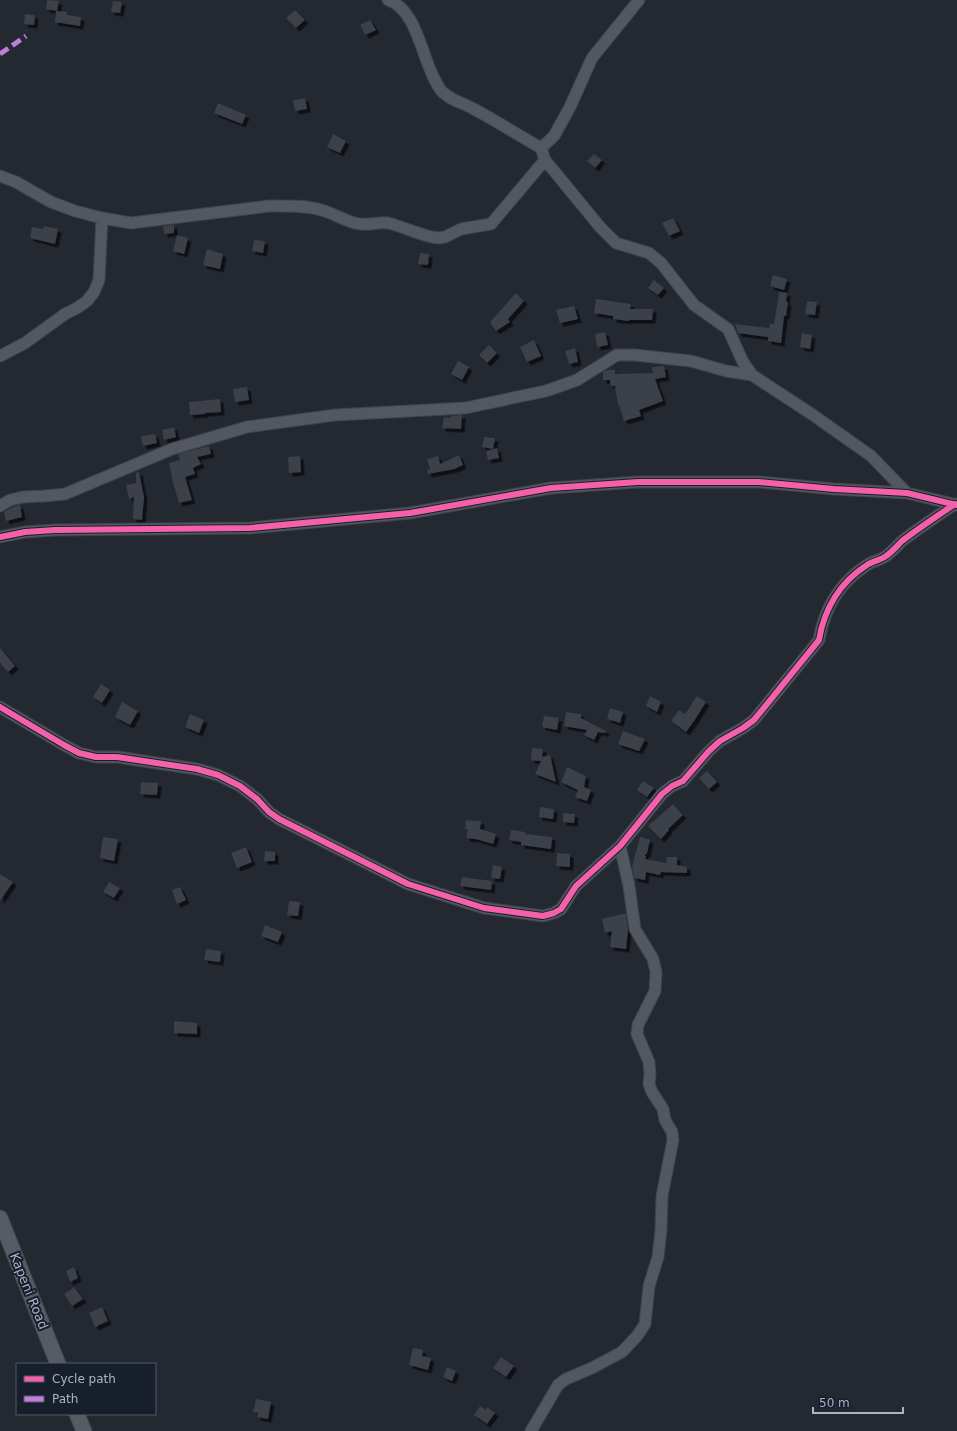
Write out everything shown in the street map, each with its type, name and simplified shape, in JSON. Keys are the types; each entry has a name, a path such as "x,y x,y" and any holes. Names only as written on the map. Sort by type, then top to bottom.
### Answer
{"main road":[{"name":"Kapeni Road","path":"0,1218 58,1363"},
{"path":"77,1415 84,1431"}],"street":[{"path":"388,0 394,2 406,14 435,81 444,94 457,102 470,107 540,148 546,160 600,227 616,243 648,253 661,263 694,305 728,329 752,376"},
{"path":"540,148 554,136 570,108 592,58 639,0"},
{"path":"0,176 16,182 51,202 76,211 102,218 131,223 269,206 288,206 319,209 364,226 375,223 387,223 438,238 445,237 461,230 491,224 546,160"},
{"path":"0,356 25,343 65,314 77,308 94,292 99,280 102,218"},
{"path":"0,506 10,500 23,497 66,494 172,449 247,427 335,415 465,408 546,392 577,380 617,355 635,355 691,361 726,371 752,376 812,414 871,456 907,493"},
{"path":"0,537 25,532 55,530 250,528 410,513 550,488 638,482 759,482 834,489 907,493 956,504"},
{"path":"0,707 64,745 79,752 96,757 117,757 197,769 218,775 240,786 279,819 408,884 484,908 543,916 561,909 576,886 620,846 662,794 672,786 683,781 709,751 720,741 754,720 819,640 821,625 833,599 848,578 868,564 887,556 901,542 927,522 956,504"},
{"path":"531,1431 558,1385 566,1379 592,1368 622,1352 637,1336 645,1324 650,1286 658,1257 661,1230 662,1196 673,1140 672,1132 665,1120 663,1109 652,1092 648,1062 637,1034 638,1025 654,991 656,972 653,959 635,929 629,886 620,846"}],"building":[{"path":"47,0 59,1 57,11 67,12 67,15 81,17 80,26 55,22 56,11 46,9"},
{"path":"113,1 122,2 120,13 111,12"},
{"path":"295,10 305,20 296,28 286,18"},
{"path":"25,14 35,15 34,25 24,24"},
{"path":"370,20 376,30 365,35 360,25"},
{"path":"305,98 307,109 295,111 293,100"},
{"path":"218,103 246,115 242,124 214,113"},
{"path":"333,134 346,141 340,153 327,147"},
{"path":"594,154 602,160 595,168 587,161"},
{"path":"673,218 680,231 669,236 662,223"},
{"path":"174,225 174,233 164,234 163,226"},
{"path":"44,226 58,229 55,244 30,238 32,227 43,229"},
{"path":"177,235 188,238 184,254 173,251"},
{"path":"254,240 265,241 263,253 252,251"},
{"path":"207,249 223,254 220,269 203,265"},
{"path":"420,253 429,254 428,265 418,264"},
{"path":"773,275 787,279 784,290 770,286"},
{"path":"654,280 664,288 658,295 648,288"},
{"path":"779,292 787,293 786,302 788,302 786,316 784,316 781,343 768,341 768,337 738,333 735,324 769,328 770,324 774,324"},
{"path":"516,293 524,301 508,319 510,322 496,331 490,322"},
{"path":"596,299 631,304 630,309 653,309 652,320 629,321 613,319 613,316 594,313"},
{"path":"807,301 817,302 815,315 805,314"},
{"path":"574,306 578,319 560,323 556,310"},
{"path":"605,332 608,345 597,347 595,334"},
{"path":"802,333 812,335 810,349 800,347"},
{"path":"534,340 541,356 527,362 520,347"},
{"path":"489,345 497,353 487,363 479,355"},
{"path":"575,348 578,362 569,364 565,351"},
{"path":"458,361 469,367 462,380 451,374"},
{"path":"664,366 666,377 655,379 663,401 639,410 641,416 624,421 618,405 615,386 610,385 610,380 603,380 603,372 607,370 615,370 615,374 653,373 652,367"},
{"path":"247,387 249,400 235,402 233,389"},
{"path":"220,399 221,412 190,415 189,402"},
{"path":"462,415 461,429 442,428 444,417 451,418 451,416"},
{"path":"174,427 176,437 164,440 162,430"},
{"path":"155,434 157,443 143,446 141,436"},
{"path":"484,437 495,438 493,449 482,447"},
{"path":"209,446 211,454 197,457 201,464 193,468 195,474 185,477 192,500 179,503 169,463 180,460 178,454"},
{"path":"497,448 499,458 488,460 486,451"},
{"path":"459,455 463,465 454,469 428,474 427,470 430,469 427,459 438,456 440,464"},
{"path":"300,456 301,472 289,473 288,457"},
{"path":"139,472 144,497 142,520 133,519 134,497 129,499 126,485 136,483 136,473"},
{"path":"20,505 22,517 6,521 4,512"},
{"path":"0,648 15,666 8,672 0,663"},
{"path":"101,684 110,690 102,703 93,697"},
{"path":"650,696 661,702 657,712 646,706"},
{"path":"697,696 706,702 686,732 671,721 679,710 685,714"},
{"path":"122,702 138,711 130,725 115,717"},
{"path":"610,708 623,712 620,723 607,719"},
{"path":"566,712 581,714 581,718 606,731 605,733 598,732 594,740 584,735 587,730 564,726"},
{"path":"190,714 204,720 199,733 185,727"},
{"path":"544,716 559,718 557,730 542,727"},
{"path":"623,731 645,739 639,751 618,744"},
{"path":"532,748 543,749 542,757 550,755 556,782 535,774 541,761 531,760"},
{"path":"567,767 586,776 584,787 591,790 587,801 575,797 578,790 561,782"},
{"path":"707,771 717,782 709,789 699,778"},
{"path":"643,781 654,788 647,797 637,790"},
{"path":"141,782 158,783 157,795 140,794"},
{"path":"673,804 683,815 668,829 669,830 661,839 648,826"},
{"path":"540,807 554,809 553,819 539,817"},
{"path":"563,813 575,814 574,823 563,822"},
{"path":"466,820 481,821 480,829 496,834 493,844 466,838 468,829 465,829"},
{"path":"511,830 525,832 525,834 552,837 551,849 521,845 521,842 509,840"},
{"path":"103,837 118,839 114,861 100,858"},
{"path":"640,837 650,840 647,853 644,856 646,856 645,859 666,863 667,857 677,857 677,865 687,867 687,873 661,872 660,875 646,872 645,880 634,878 632,866"},
{"path":"246,847 252,862 237,868 231,853"},
{"path":"265,851 275,852 275,861 264,861"},
{"path":"557,853 570,854 570,867 556,866"},
{"path":"493,865 502,867 500,879 491,878"},
{"path":"0,874 13,882 0,901"},
{"path":"462,877 492,881 491,890 460,886"},
{"path":"109,882 120,888 114,898 103,892"},
{"path":"180,887 186,900 177,904 172,890"},
{"path":"289,901 300,902 298,916 287,915"},
{"path":"626,913 628,930 626,949 610,947 612,931 605,933 602,919"},
{"path":"265,925 282,932 278,942 261,936"},
{"path":"206,949 221,951 220,962 204,960"},
{"path":"174,1021 197,1023 197,1034 174,1033"},
{"path":"74,1267 78,1278 70,1282 66,1271"},
{"path":"74,1287 83,1299 72,1306 64,1294"},
{"path":"102,1307 108,1321 95,1327 89,1313"},
{"path":"413,1348 423,1350 422,1356 431,1358 428,1370 409,1365"},
{"path":"501,1357 514,1366 506,1377 493,1368"},
{"path":"447,1367 456,1371 452,1381 443,1377"},
{"path":"256,1399 271,1402 268,1419 257,1417 258,1413 253,1412"},
{"path":"480,1406 486,1410 487,1407 495,1413 487,1424 474,1415"}],"marked path":[{"path":"0,54 26,36"}],"cycle path":[{"path":"0,537 25,532 55,530 250,528 410,513 551,488 638,482 759,482 834,489 907,493 957,505"},
{"path":"0,707 79,753 96,757 117,757 197,769 218,775 240,786 279,819 408,884 484,908 543,916 561,909 576,886 620,846 662,794 672,786 683,781 709,751 720,741 754,720 819,640 821,629 829,607 841,588 857,572 872,562 882,559 902,541 955,504"}]}
